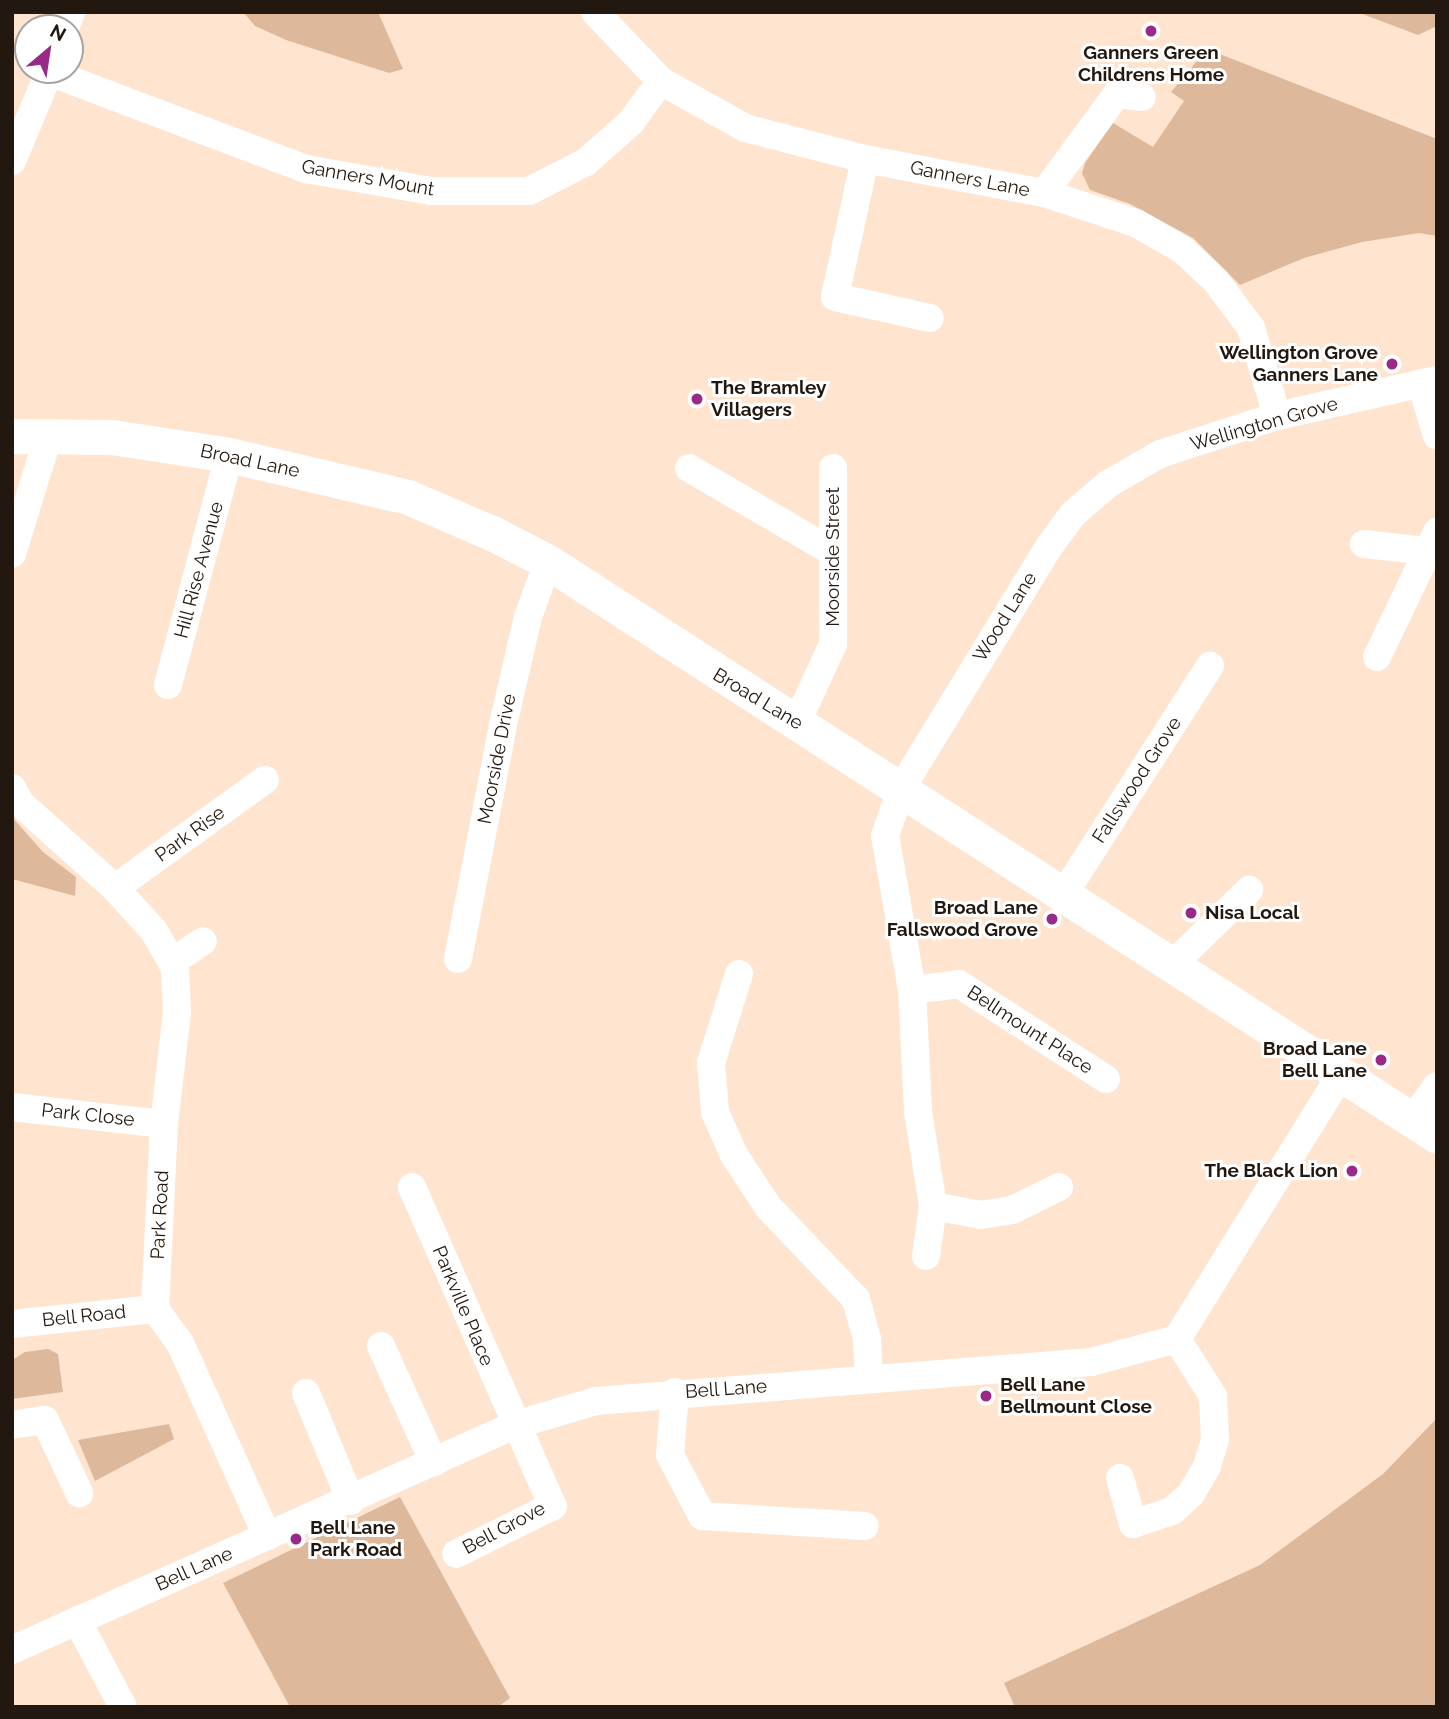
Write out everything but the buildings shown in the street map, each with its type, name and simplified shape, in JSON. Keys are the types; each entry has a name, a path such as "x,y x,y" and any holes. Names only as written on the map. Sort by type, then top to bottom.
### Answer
{"street":[{"name":"Ganners Lane","path":"595,12 661,81 745,128 865,159 1044,193 1136,223 1183,250 1216,281 1251,328 1277,416"},
{"name":"Ganners Mount","path":"83,84 306,169 431,191 530,191 586,162 631,122 661,81"},
{"path":"12,161 44,84"},
{"path":"1044,193 1117,94 1142,97"},
{"path":"865,159 835,297 930,318"},
{"path":"1429,382 1437,436"},
{"name":"Wellington Grove","path":"1136,468 1160,454 1277,416 1429,382"},
{"path":"12,554 48,434"},
{"name":"Broad Lane","path":"12,436 48,434 112,437 229,455 408,497 548,562 1174,963 1341,1076 1424,1128"},
{"name":"Hill Rise Avenue","path":"168,685 229,455"},
{"path":"689,468 833,552"},
{"name":"Moorside Street","path":"797,722 833,644 833,468"},
{"name":"Wood Lane","path":"901,789 1048,548 1073,514 1136,468"},
{"path":"1364,544 1432,542 1377,657"},
{"name":"Moorside Drive","path":"458,959 505,716 528,617 548,562"},
{"name":"Fallswood Grove","path":"1064,894 1210,666"},
{"name":"Park Rise","path":"115,888 265,780"},
{"name":"Park Road","path":"12,788 21,804 115,888 155,931 172,962 177,1012 164,1124 155,1309"},
{"path":"901,789 885,836 912,990 918,1111 933,1206 926,1256"},
{"path":"1174,963 1249,890"},
{"path":"172,962 203,941"},
{"path":"739,974 711,1063 715,1112 734,1155 769,1208 856,1299 867,1339 869,1376"},
{"name":"Bellmount Place","path":"912,990 959,984 1106,1079"},
{"path":"1120,1478 1133,1524 1172,1511 1191,1494 1207,1466 1215,1439 1213,1396 1177,1339 1341,1076"},
{"path":"1424,1128 1437,1086"},
{"name":"Park Close","path":"12,1107 164,1124"},
{"name":"Parkville Place","path":"412,1187 515,1426"},
{"path":"933,1206 981,1215 1002,1212 1059,1187"},
{"path":"155,1309 180,1343 267,1536"},
{"name":"Bell Road","path":"12,1324 155,1309"},
{"name":"Bell Lane","path":"12,1650 515,1426 596,1401 869,1376 1091,1362 1177,1339"},
{"path":"381,1346 434,1463"},
{"path":"675,1392 670,1455 702,1516 865,1526"},
{"path":"306,1393 351,1501"},
{"path":"12,1424 45,1420 79,1493"},
{"name":"Bell Grove","path":"456,1554 553,1506 515,1426"},
{"path":"77,1620 123,1707"}],"shaded area":[{"path":"243,12 378,12 403,69 389,73 286,40 255,26"},
{"path":"1357,12 1437,12 1437,26 1418,35"},
{"path":"1207,49 1437,139 1437,236 1419,233 1362,242 1304,258 1240,285 1193,238 1130,204 1090,190 1082,173 1085,163 1113,123 1153,147 1184,101 1171,92"},
{"path":"12,817 43,852 76,877 75,896 12,879"},
{"path":"48,1349 58,1354 63,1392 12,1399 14,1359 25,1352"},
{"path":"1437,1418 1437,1707 1015,1707 1004,1683 1260,1565 1383,1474"},
{"path":"169,1424 174,1439 95,1481 78,1440"},
{"path":"400,1497 510,1698 498,1707 290,1707 223,1583"}],"place":[{"name":"Ganners Green Childrens Home","path":"1151,31"},
{"name":"Wellington Grove Ganners Lane","path":"1392,364"},
{"name":"The Bramley Villagers","path":"697,399"},
{"name":"Nisa Local","path":"1191,913"},
{"name":"Broad Lane Fallswood Grove","path":"1052,919"},
{"name":"Broad Lane Bell Lane","path":"1381,1060"},
{"name":"The Black Lion","path":"1352,1171"},
{"name":"Bell Lane Bellmount Close","path":"986,1396"},
{"name":"Bell Lane Park Road","path":"296,1539"}]}
